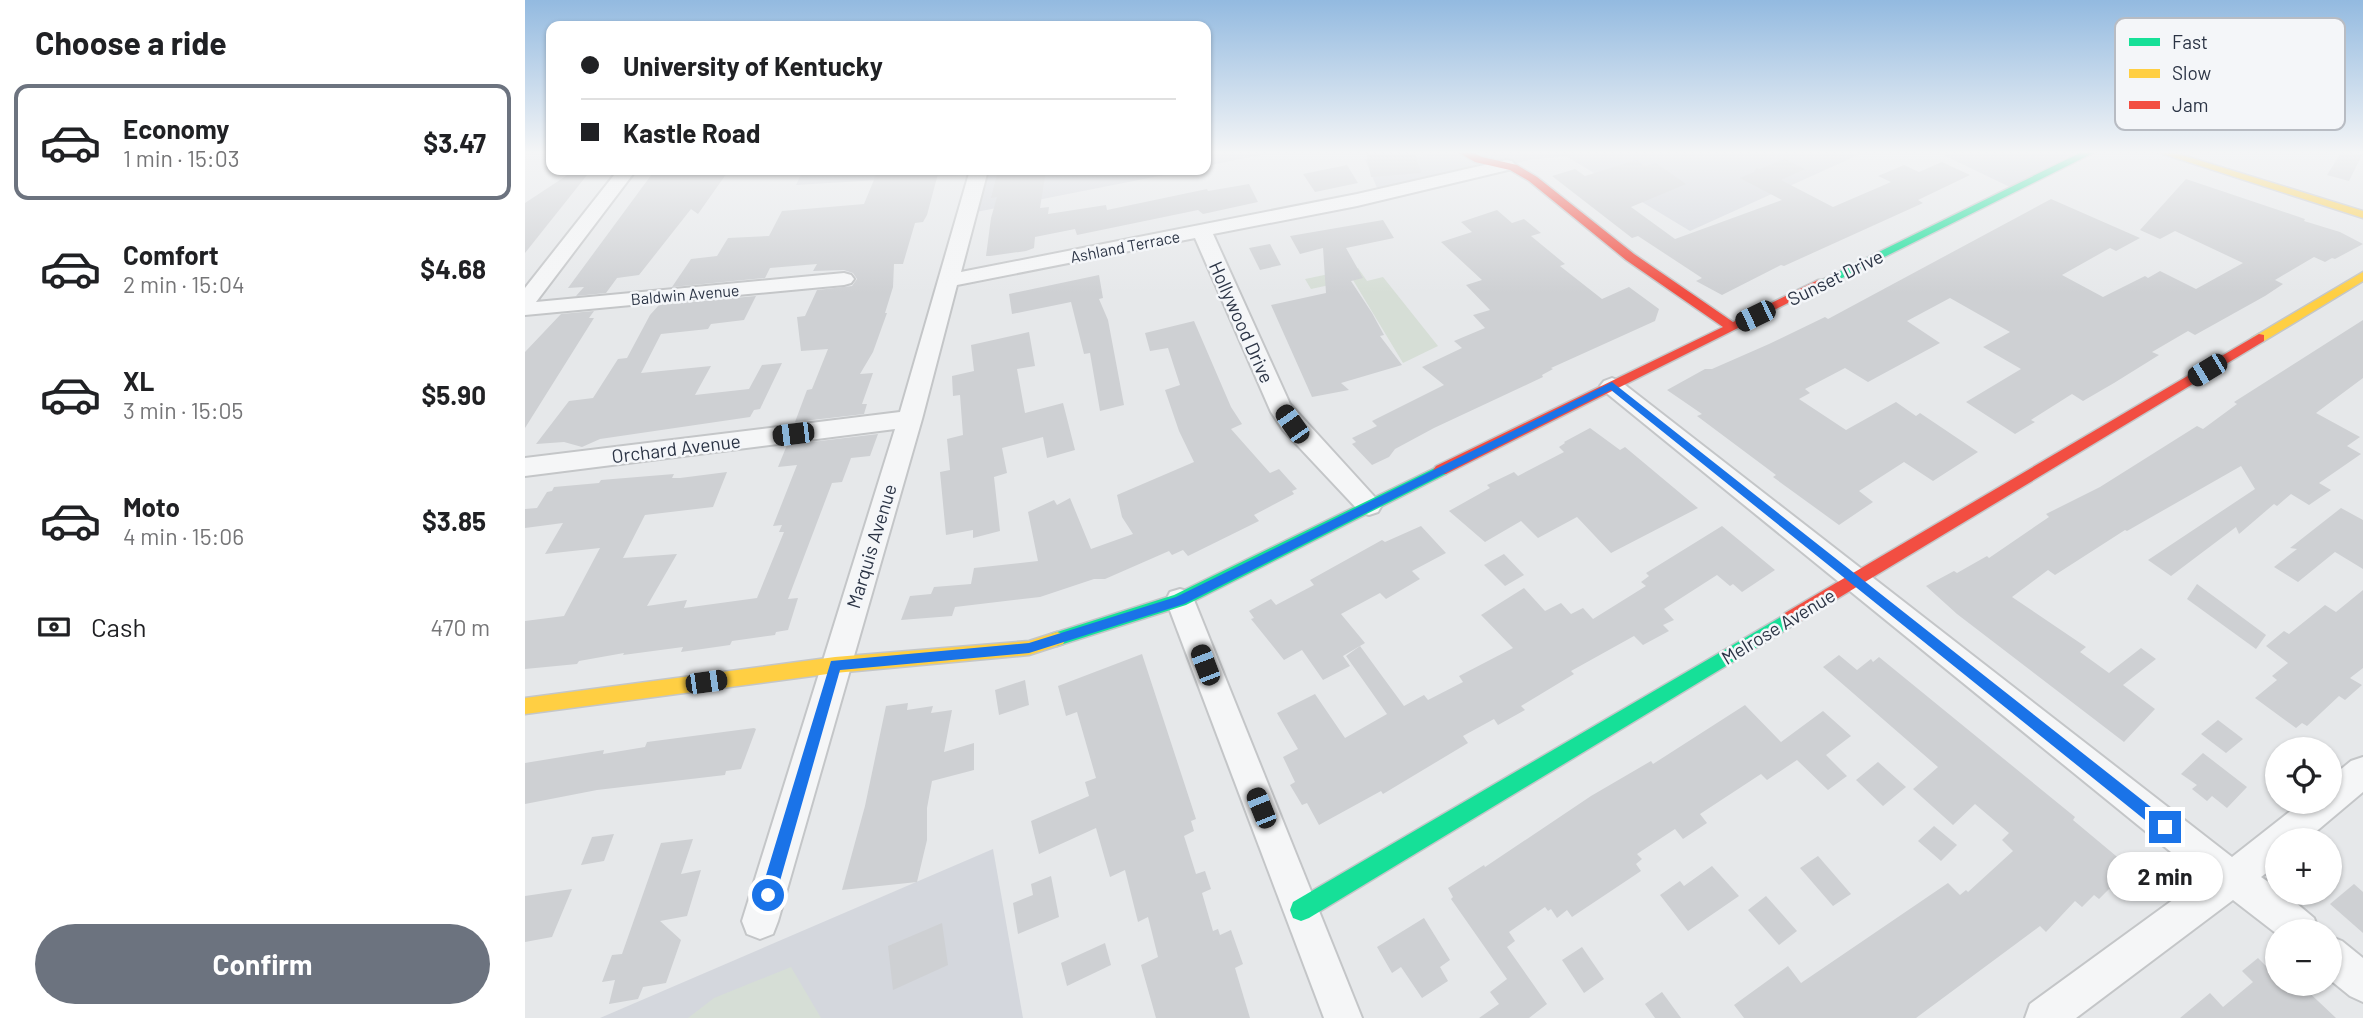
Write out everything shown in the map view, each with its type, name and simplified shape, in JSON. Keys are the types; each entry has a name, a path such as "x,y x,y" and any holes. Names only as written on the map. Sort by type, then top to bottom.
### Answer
{"street":[{"path":"525,302 605,199"},
{"name":"Marquis Avenue","path":"760,921 909,419 971,199"},
{"name":"Ashland Terrace","path":"948,281 1202,232 1317,199"},
{"path":"1557,199 1630,257 1732,327"},
{"name":"Sunset Drive","path":"525,706 835,665 1029,648 1179,600 1995,199"},
{"path":"2310,199 2363,215"},
{"name":"Hollywood Drive","path":"1202,232 1279,406 1292,424 1369,505"},
{"name":"Melrose Avenue","path":"1301,910 2363,276"},
{"name":"Baldwin Avenue","path":"525,309 844,279"},
{"path":"1612,386 2208,861 2286,919"},
{"name":"Orchard Avenue","path":"525,467 909,419"},
{"path":"1179,600 1343,1018"},
{"path":"2342,789 2363,772"},
{"path":"2295,828 2312,814"},
{"path":"2044,1018 2265,852"},
{"path":"2342,965 2363,983"}],"shaded area":[{"path":"970,199 1045,199 966,214"},
{"path":"1636,199 1762,199 1690,231"},
{"path":"1358,268 1367,281 1383,277 1438,346 1403,363 1353,280 1311,289 1305,279"},
{"path":"993,849 1023,1018 600,1018"},
{"path":"791,967 821,1018 688,1018 714,998"}],"building":[{"path":"532,199 568,199 525,253 525,203"},
{"path":"634,199 709,199 698,214 691,209 639,275 617,278 606,293 576,296 584,287 568,288"},
{"path":"866,199 931,199 923,222 915,223 903,264 894,264 893,287 887,313 873,352 860,374 873,373 862,404 867,404 864,414 795,422 807,390 812,389 828,349 801,351 797,317 805,316 817,290 852,286 857,279 853,273 844,270 813,271 817,264 770,268 765,278 672,287 691,259 717,256 728,238 769,236 782,211 864,204"},
{"path":"997,199 1041,199 1040,208 1049,207 1048,214 1106,205 1107,210 1162,199 1256,199 1258,202 1203,214 1198,210 1077,235 1075,229 1035,237 1034,248 1026,251 986,256"},
{"path":"1581,199 1651,199 1631,207 1675,239 1782,200 1779,199 1817,199 1833,207 1853,199 1921,199 1918,200 1923,203 1784,266 1781,265 1722,295 1696,281 1702,278 1638,236 1632,238"},
{"path":"2051,199 2140,238 2116,251 2110,248 2062,275 2103,297 2160,271 2196,289 2243,263 2175,231 2160,239 2140,230 2168,199 2244,199 2340,232 2363,244 2325,262 2314,257 2275,280 2283,284 2265,296 2195,335 2188,331 2152,352 2159,355 2083,401 2072,394 2031,420 2035,422 2015,434 1966,402 2021,369 1983,347 2010,332 1950,298 1907,321 1940,343 1868,382 1845,368 1805,389 1810,393 1799,399 1846,430 1896,402 1916,416 1920,413 1978,452 1933,481 1904,462 1859,491 1873,502 1839,525 1773,477 1776,475 1697,416 1702,414 1667,390 1705,369 1712,369 1825,317 1828,319"},
{"path":"1497,210 1512,223 1524,219 1541,233 1531,236 1565,264 1560,266 1602,299 1629,287 1659,309 1655,321 1551,368 1553,369 1542,375 1543,377 1434,428 1372,465 1352,444 1356,442 1352,438 1377,426 1372,421 1444,385 1422,367 1462,348 1454,341 1485,328 1473,315 1490,310 1466,285 1482,280 1441,242 1472,232 1461,222"},
{"path":"1383,220 1394,238 1346,248 1363,278 1351,281 1384,335 1380,336 1402,365 1341,383 1349,390 1312,397 1271,305 1326,293 1323,248 1300,254 1290,236"},
{"path":"1270,244 1281,265 1260,270 1249,248"},
{"path":"1099,275 1103,298 1099,299 1108,320 1124,405 1100,411 1090,353 1084,354 1071,302 1012,314 1009,294"},
{"path":"756,296 744,320 711,324 708,329 661,334 641,373 711,366 695,395 749,389 762,365 782,363 760,409 754,410 750,417 600,439 582,447 564,442 536,444 569,401 593,398 618,359 627,358 650,315 659,305"},
{"path":"594,311 589,318 594,318 525,428 525,352 561,314"},
{"path":"2363,320 2363,378 2316,413 2360,437 2347,446 2361,454 2319,483 2331,490 2309,505 2291,494 2277,506 2274,504 2239,534 2236,527 2171,576 2148,560 2255,489 2241,466 2125,530 2055,575 2048,570 2012,597 2086,647 2080,652 2109,673 2141,648 2156,659 2123,685 2155,709 2124,742 1957,614 1926,586 1987,556 1989,558 2049,517 2046,514 2100,487 2197,426 2203,429 2237,404 2234,402"},
{"path":"1194,321 1231,407 1242,424 1231,429 1270,473 1279,469 1297,489 1292,491 1294,494 1254,515 1259,521 1188,556 1183,550 1172,555 1169,551 1105,579 1094,579 1040,597 955,607 952,616 901,620 910,596 931,594 934,587 971,584 974,568 1038,561 1028,512 1054,500 1057,505 1070,498 1091,549 1133,534 1122,517 1117,495 1194,462 1179,431 1165,390 1180,385 1168,348 1150,351 1145,333"},
{"path":"1029,332 1035,366 1017,369 1025,413 1063,403 1075,450 1047,458 1043,437 1002,448 1007,473 994,477 1000,531 973,538 973,530 946,535 940,472 950,470 947,439 963,435 960,395 953,396 952,376 974,371 971,345"},
{"path":"1590,428 1620,450 1625,447 1698,508 1611,553 1577,517 1538,538 1521,521 1485,542 1449,511 1490,488 1487,485 1514,472 1518,476 1564,452 1559,447 1564,442"},
{"path":"878,434 870,456 851,458 842,482 832,483 788,599 798,598 788,630 776,632 775,635 732,641 730,645 681,652 683,647 623,655 624,653 579,661 577,664 525,669 525,621 564,616 600,548 545,554 563,523 525,528 525,509 537,508 547,492 554,487 599,483 601,480 674,474 672,478 680,478 727,472 713,507 645,515 623,558 677,554 647,606 687,600 684,608 757,598 784,532 779,532 782,525 773,526 797,465 778,467 787,445"},
{"path":"2341,508 2363,520 2363,569 2335,552 2298,582 2274,567 2297,549 2290,548"},
{"path":"1421,526 1446,553 1412,571 1420,579 1386,599 1380,593 1341,614 1365,643 1343,656 1350,666 1323,680 1302,650 1284,660 1251,619 1254,618 1249,611 1271,599 1276,605 1314,585 1310,580 1382,540 1385,542"},
{"path":"1722,526 1775,570 1742,592 1717,575 1664,609 1674,620 1663,625 1669,631 1643,645 1634,636 1571,671 1574,674 1521,706 1525,710 1498,725 1494,719 1463,736 1468,743 1383,794 1381,791 1319,825 1307,803 1302,805 1290,785 1295,782 1283,757 1298,749 1277,713 1315,694 1345,738 1387,714 1346,656 1360,646 1404,706 1424,695 1428,700 1463,682 1459,676 1513,648 1481,615 1524,588 1545,611 1561,603 1571,614 1583,608 1593,619 1646,586 1641,582 1649,576 1646,573"},
{"path":"1504,554 1524,575 1505,586 1484,565"},
{"path":"2197,584 2266,635 2256,649 2187,599"},
{"path":"2363,590 2363,668 2350,678 2362,685 2345,700 2339,696 2307,726 2302,723 2296,728 2255,698 2277,680 2272,676 2288,663 2266,646 2284,631 2289,634 2325,605 2336,612"},
{"path":"1142,654 1196,819 1191,821 1194,831 1184,836 1196,874 1205,871 1211,889 1202,893 1213,931 1218,929 1220,935 1231,930 1243,964 1235,968 1250,1018 1156,1018 1141,965 1158,957 1148,917 1138,922 1125,870 1110,877 1096,828 1039,854 1031,821 1089,796 1085,782 1096,778 1077,712 1066,716 1058,686"},
{"path":"1839,655 1857,670 1871,659 1873,662 1879,657 2075,817 2073,820 2134,871 2114,893 2109,889 2099,899 2094,895 2082,907 2075,901 2046,932 2040,926 1916,1018 1744,1018 1734,1005 1788,966 1801,983 1948,883 1960,895 1966,890 1968,892 2013,851 2002,840 2009,833 1975,804 1953,825 1913,789 1938,767 1823,667"},
{"path":"1025,680 1029,705 999,715 995,690"},
{"path":"908,703 907,710 933,706 931,713 952,710 944,752 974,743 974,770 932,781 927,808 927,840 917,882 842,890 865,806 886,706"},
{"path":"1745,705 1781,742 1823,711 1851,736 1826,755 1847,776 1828,790 1797,760 1767,780 1761,774 1700,814 1707,823 1683,839 1675,829 1637,854 1642,859 1636,864 1641,871 1572,917 1567,910 1557,918 1551,909 1548,911 1545,907 1509,932 1515,941 1507,947 1547,1004 1529,1018 1479,1018 1499,1004 1490,992 1507,979 1451,899 1453,897 1448,888 1484,865 1485,867 1591,796 1651,761 1653,764"},
{"path":"2218,720 2243,739 2226,753 2201,734"},
{"path":"756,729 741,769 726,771 725,775 597,790 525,804 525,763 604,750 603,754 645,747 647,742"},
{"path":"2203,753 2247,787 2227,808 2212,796 2207,801 2192,789 2197,785 2181,774"},
{"path":"1878,762 1906,787 1883,806 1856,780"},
{"path":"1934,826 1957,845 1941,861 1918,841"},
{"path":"614,834 604,861 581,865 592,837"},
{"path":"693,839 681,874 701,870 687,916 660,921 681,940 666,983 643,987 638,999 609,1004 615,980 602,982 612,955 622,954 661,843"},
{"path":"1818,856 1851,894 1833,906 1800,868"},
{"path":"1712,866 1739,896 1688,931 1660,895 1680,881 1684,886"},
{"path":"1051,876 1059,917 1018,934 1013,903 1033,895 1031,884"},
{"path":"2354,884 2363,892 2363,933 2331,905 2342,905 2342,894"},
{"path":"572,889 552,937 525,942 525,896"},
{"path":"1766,896 1797,931 1779,945 1748,910"},
{"path":"1424,918 1450,960 1440,967 1448,981 1422,998 1401,967 1392,973 1377,947"},
{"path":"942,923 948,965 893,990 888,946"},
{"path":"1105,943 1111,965 1067,986 1061,963"},
{"path":"1582,947 1604,979 1584,993 1562,960"},
{"path":"2258,958 2265,965 2265,996 2313,996 2336,1018 2180,1018 2210,993 2223,1007 2253,982 2242,971"},
{"path":"1662,992 1681,1018 1655,1018 1645,1004"}],"traffic: fast":[{"path":"1822,283 1995,199"},
{"path":"1057,639 1180,600 1441,470"},
{"path":"1301,910 1791,618"}],"traffic: slow":[{"path":"2310,199 2363,215"},
{"path":"2259,338 2363,276"},
{"path":"525,706 835,665 1029,648 1057,639"}],"traffic: jam":[{"path":"1557,199 1630,257 1732,327"},
{"path":"1441,470 1822,283"},
{"path":"1791,618 2259,338"}],"route":[{"path":"768,895 835,665 1029,648 1179,600 1612,386 2165,827"}]}
